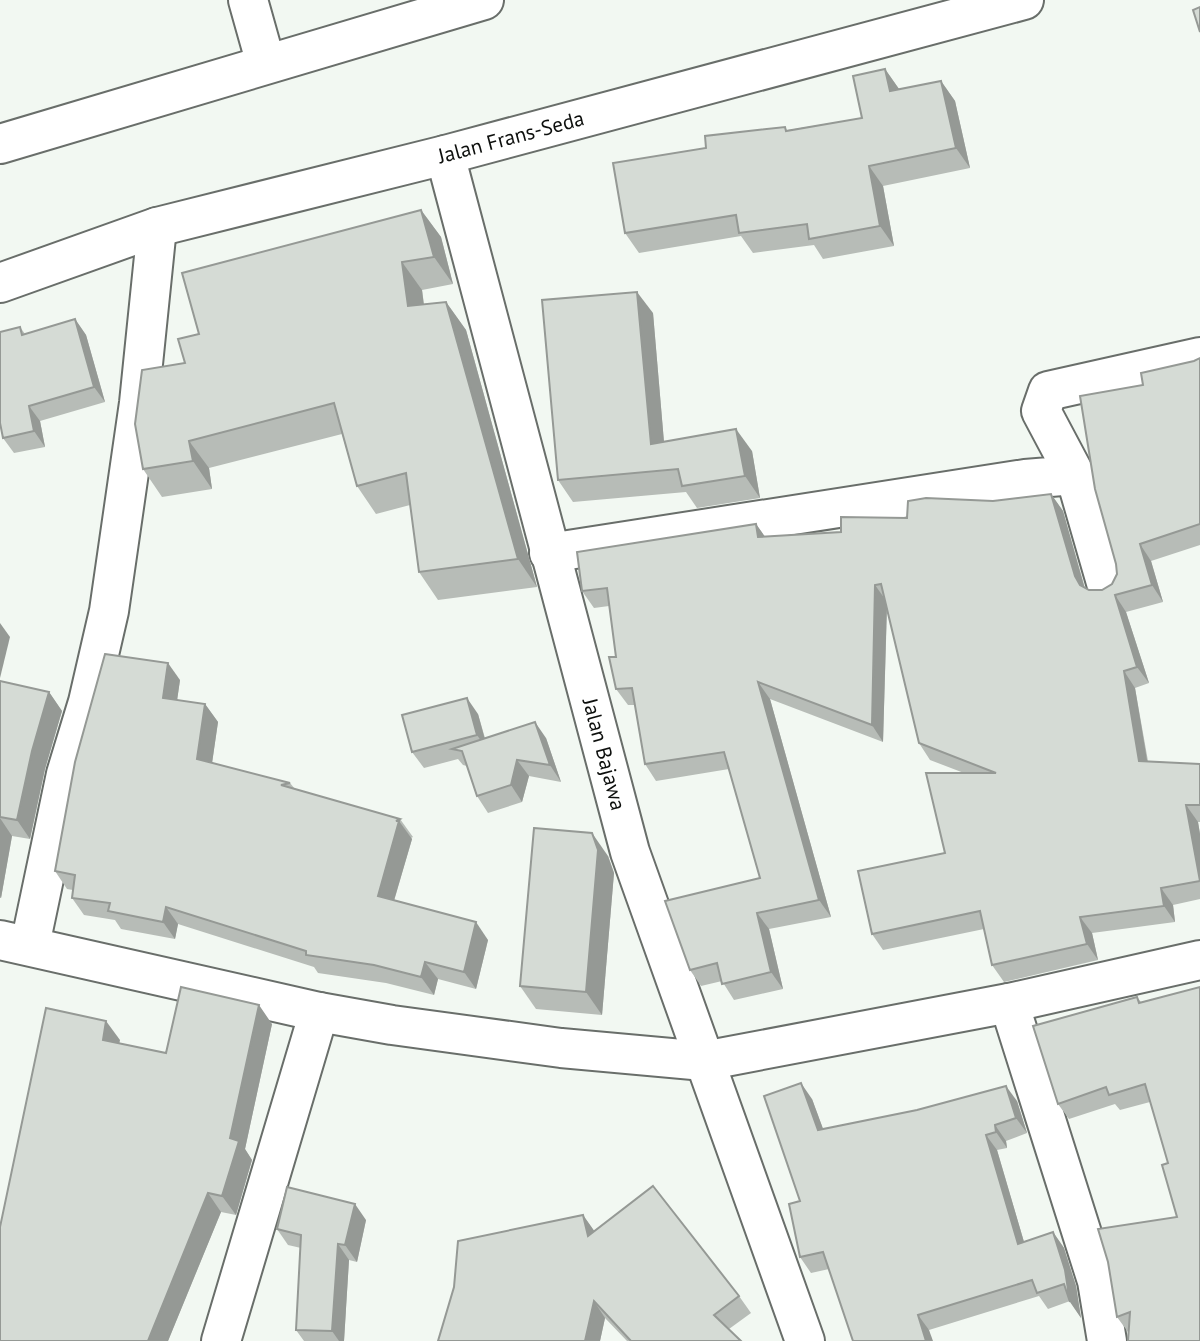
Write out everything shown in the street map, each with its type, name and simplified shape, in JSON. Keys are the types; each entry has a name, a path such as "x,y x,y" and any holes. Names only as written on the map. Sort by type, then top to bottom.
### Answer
{"street":[{"path":"248,0 266,64"},
{"path":"0,144 484,0"},
{"name":"Jalan Frans-Seda","path":"0,283 158,227 445,155 1024,0"},
{"name":"Jalan Bajawa","path":"445,155 630,852 805,1341"},
{"path":"158,227 139,403 109,611 88,702 15,943 318,1012 561,1048 704,1061 1009,1003 1200,960"},
{"path":"1107,586 1075,475 1041,411 1048,391 1200,357"},
{"path":"549,553 1025,479 1075,475"},
{"path":"1009,1003 1097,1282 1107,1341"},
{"path":"221,1341 318,1012"}],"building":[{"path":"1200,7 1200,32 1193,10"},
{"path":"885,69 890,91 941,81 956,148 869,166 880,226 809,239 807,224 739,233 736,215 625,233 613,163 706,148 705,136 785,127 786,131 862,118 853,76"},
{"path":"421,210 434,257 402,262 408,306 446,302 518,559 419,572 406,473 357,486 334,403 189,441 193,461 143,469 135,424 142,370 185,363 178,339 199,334 182,273"},
{"path":"637,292 651,444 736,429 745,476 682,486 678,469 558,480 542,300"},
{"path":"75,319 94,387 29,406 34,431 3,438 0,423 0,332 20,327 22,335"},
{"path":"1200,358 1200,524 1140,544 1152,585 1115,595 1137,667 1124,671 1139,761 1200,764 1200,805 1186,805 1200,881 1161,888 1164,906 1080,917 1087,944 992,965 980,911 872,934 858,871 945,853 926,773 996,773 919,743 881,584 875,585 872,725 758,682 819,900 757,913 771,972 722,984 717,963 690,970 665,901 760,878 724,752 645,764 632,688 616,689 609,657 616,657 607,588 582,591 577,552 756,524 758,537 841,532 841,517 907,518 908,501 926,498 993,501 1051,494 1075,576 1080,585 1089,590 1102,590 1112,584 1117,574 1116,564 1095,489 1080,396 1143,385 1141,373"},
{"path":"105,654 168,663 163,698 205,704 197,759 290,783 281,785 400,819 396,821 399,821 378,896 476,922 464,972 425,962 421,977 374,965 306,955 306,951 166,907 163,922 108,911 110,903 72,898 75,875 55,871 75,762"},
{"path":"0,681 49,692 32,751 17,820 0,817"},
{"path":"467,698 477,735 412,752 402,715"},
{"path":"535,722 550,765 517,760 511,785 477,796 462,751 452,749"},
{"path":"534,828 592,833 598,850 586,992 520,986"},
{"path":"181,987 259,1005 230,1138 239,1141 222,1196 208,1193 148,1341 0,1341 0,1227 46,1008 106,1021 103,1040 166,1053"},
{"path":"1200,987 1200,1341 1128,1341 1130,1312 1117,1317 1108,1262 1098,1229 1177,1217 1162,1165 1168,1163 1145,1084 1109,1095 1106,1087 1058,1104 1033,1026 1137,997 1139,1003"},
{"path":"801,1083 818,1130 917,1110 1006,1086 1016,1118 995,1125 996,1132 986,1135 1018,1244 1053,1232 1065,1270 1070,1302 1064,1284 1037,1293 1032,1280 918,1315 926,1341 853,1341 823,1252 800,1257 789,1204 800,1201 764,1096"},
{"path":"653,1186 739,1296 714,1315 741,1341 631,1341 594,1301 585,1341 438,1341 454,1287 458,1241 583,1215 588,1236"},
{"path":"287,1187 355,1204 345,1245 338,1244 332,1331 296,1330 301,1235 277,1229"}]}
